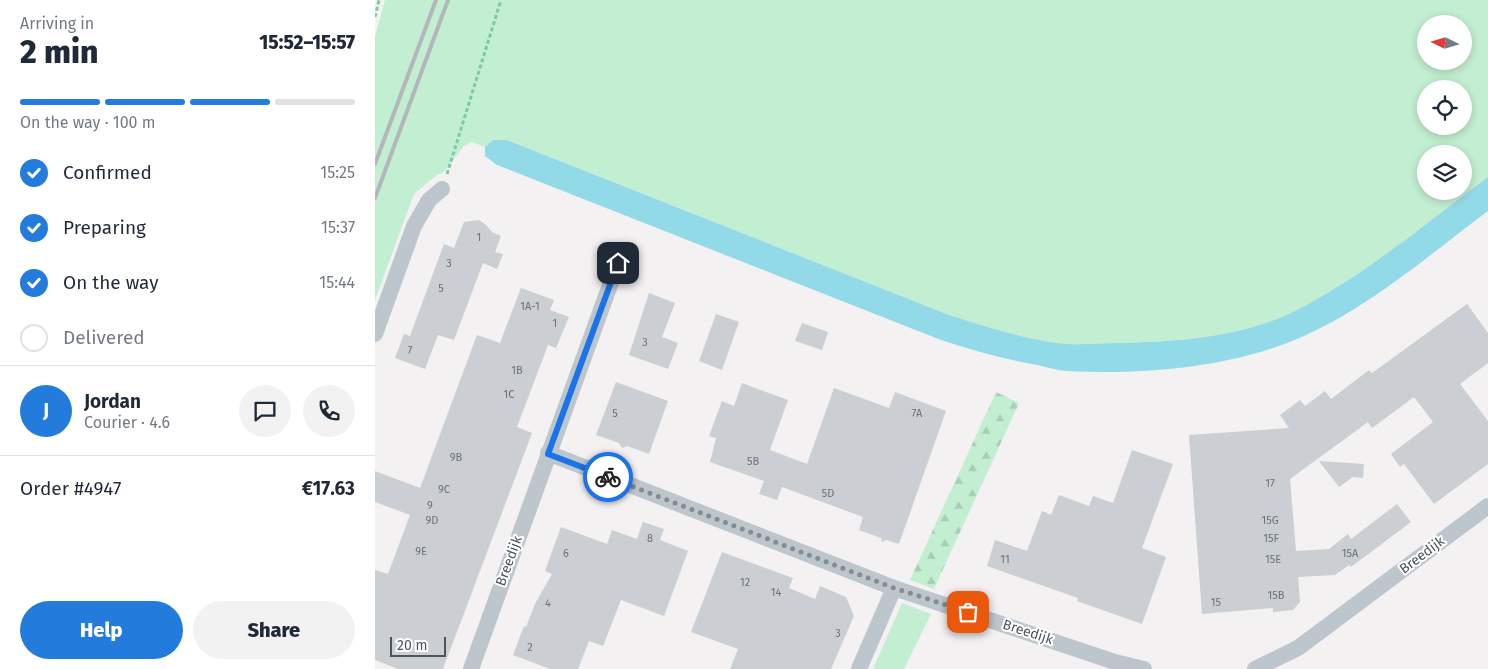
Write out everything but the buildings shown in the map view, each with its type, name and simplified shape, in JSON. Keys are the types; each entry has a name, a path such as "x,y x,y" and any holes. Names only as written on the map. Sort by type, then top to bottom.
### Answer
{"street":[{"path":"375,334 414,226 429,200 442,189"},
{"name":"Breedijk","path":"471,669 618,263"},
{"name":"Breedijk","path":"548,454 894,588 1106,659 1144,669"},
{"name":"Breedijk","path":"1255,669 1298,648 1488,506"},
{"path":"859,669 894,588"}],"path":[{"path":"375,17 379,0"},
{"path":"442,189 501,0"}],"green space":[{"path":"385,0 1488,0 1488,177 1472,189 1472,145 1417,145 1417,200 1458,200 1394,248 1321,297 1274,320 1230,333 1185,340 1073,344 1053,342 992,328 949,315 507,140 493,140 485,147 472,142 464,146 442,174 438,174 414,194 375,300 375,36"},
{"path":"996,392 1019,403 934,589 910,580"},
{"path":"902,603 931,614 904,669 873,669"}],"water":[{"path":"493,140 507,140 949,315 1023,336 1067,344 1185,340 1230,333 1252,327 1295,311 1321,297 1394,248 1458,200 1472,200 1472,189 1488,177 1488,211 1399,279 1353,310 1329,324 1276,347 1247,356 1187,367 1126,372 1066,371 997,356 941,340 497,165 485,156 485,147"}],"railway":[{"path":"375,164 436,0"},
{"path":"375,198 448,0"}],"way so far":[{"path":"608,477 894,588 968,612"}],"route":[{"path":"608,477 548,454 618,263"}]}
